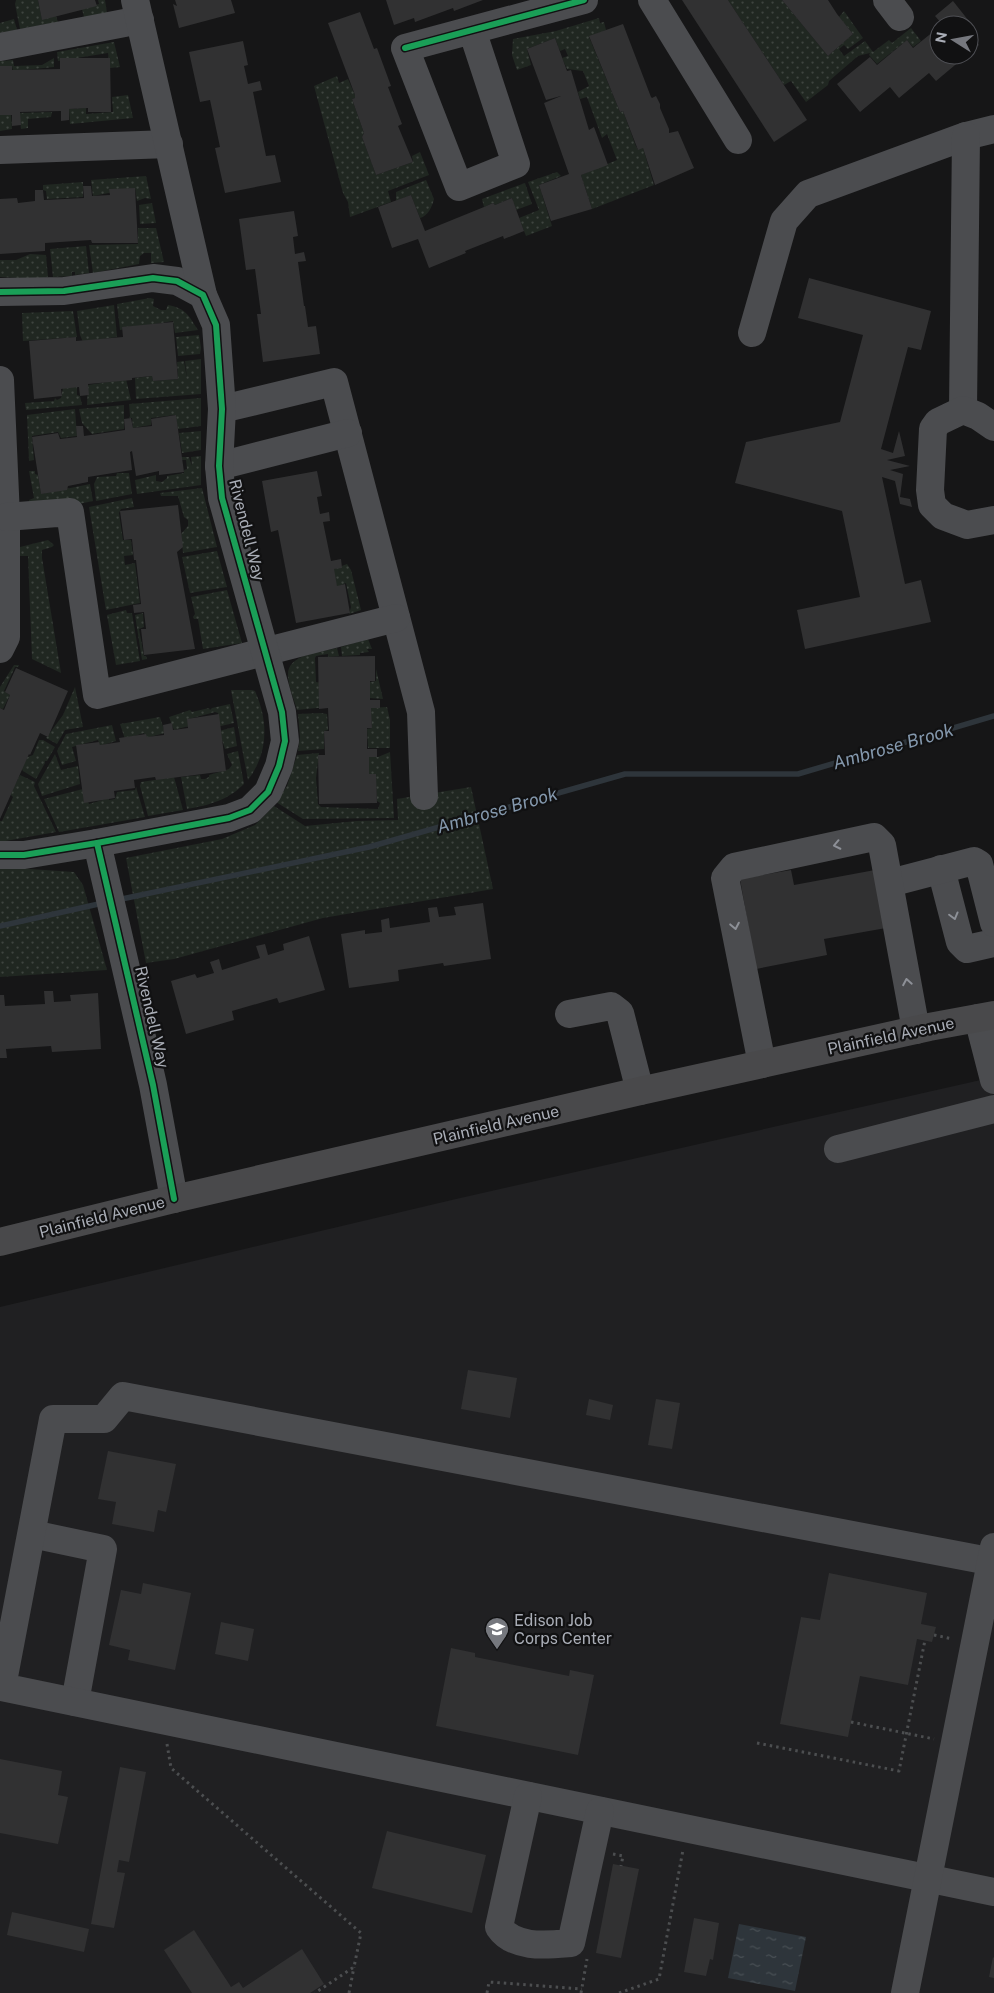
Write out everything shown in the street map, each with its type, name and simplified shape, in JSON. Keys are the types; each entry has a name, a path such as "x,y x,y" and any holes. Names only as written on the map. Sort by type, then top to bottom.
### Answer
{"main road":[{"name":"Plainfield Avenue","path":"0,1242 174,1199 640,1091 986,1016"}],"street":[{"path":"472,30 516,164 459,187 405,48 472,30 545,4 584,0"},
{"path":"652,0 738,140"},
{"path":"0,47 138,10"},
{"name":"Rivendell Way","path":"0,855 24,855 96,844 229,818 250,810 268,792 279,766 286,741 282,712 222,498 219,466 222,409 216,325 203,295 138,10"},
{"path":"752,333 784,221 808,194 966,136 994,129"},
{"path":"963,410 966,136"},
{"path":"0,150 169,144"},
{"path":"0,292 64,291 153,278 177,281 203,295"},
{"path":"0,380 6,517 6,637 0,649"},
{"path":"222,409 334,382 421,712 424,796"},
{"path":"994,427 978,416 963,410 938,422 932,429 930,490 932,504 943,516 967,525 994,520"},
{"path":"219,466 348,433"},
{"path":"6,517 70,512 97,695 396,618"},
{"path":"762,1064 725,878 734,868 874,837 882,845 916,1030"},
{"name":"Rivendell Way","path":"96,844 153,1085 174,1199"},
{"path":"890,883 974,861 978,864 994,922"},
{"path":"941,869 960,942 963,947 967,949 994,943"},
{"path":"569,1014 611,1006 620,1013 640,1091"},
{"path":"986,1016 994,1080"},
{"path":"838,1148 994,1109"},
{"path":"906,1993 929,1879 993,1557 123,1396 104,1419 53,1419 2,1687 163,1721 929,1879 994,1892"},
{"path":"32,1534 103,1549 75,1702"},
{"path":"528,1796 499,1926 505,1936 537,1946 571,1943 600,1811"}],"path":[{"path":"934,1635 957,1640"},
{"path":"757,1743 899,1771 925,1640"},
{"path":"163,1721 171,1768 361,1933 349,1993"},
{"path":"852,1722 937,1740"},
{"path":"619,1993 659,1979 687,1829"},
{"path":"316,1993 354,1967"},
{"path":"487,1993 489,1982 582,1989"}],"shaded area":[{"path":"16,0 38,0 42,19 56,16 58,22 20,29 15,4"},
{"path":"98,0 105,0 107,13 84,17 82,9 99,4"},
{"path":"728,0 782,0 828,56 853,34 839,17 844,11 863,38 848,49 844,45 839,49 844,56 865,41 873,52 889,40 892,43 911,28 921,41 913,47 907,40 877,64 869,55 870,53 858,56 829,81 828,85 806,102 791,81 784,85"},
{"path":"599,18 600,23 604,22 606,30 589,37 620,112 623,111 637,149 643,148 654,185 592,209 581,175 617,160 607,134 602,138 587,97 580,99 578,92 589,86 583,71 567,69 562,58 568,56 565,49 560,51 555,38 527,49 531,65 517,70 512,55 513,39 556,31"},
{"path":"14,19 17,30 0,33 0,23"},
{"path":"114,42 120,67 110,68 108,53 58,61 57,52"},
{"path":"54,58 54,67 13,71 12,66 0,66 0,61 13,60 14,66 42,65"},
{"path":"337,76 339,83 348,79 355,95 355,98 352,99 364,133 362,137 376,175 413,162 412,156 420,152 429,175 388,191 391,202 350,217 348,202 343,193 314,86"},
{"path":"128,95 133,118 70,124 69,109 86,108 86,114 113,112 112,97"},
{"path":"52,112 51,117 28,119 28,128 21,129 19,113"},
{"path":"11,114 12,129 0,131 0,115"},
{"path":"557,172 561,176 539,185 552,226 526,236 519,218 539,210 528,182"},
{"path":"146,176 151,199 145,198 137,201 135,188 93,196 91,180"},
{"path":"426,180 434,199 429,211 420,218 411,195 396,201 396,192"},
{"path":"83,182 83,197 47,199 46,191 43,190 43,185"},
{"path":"525,183 532,204 516,210 512,198 484,207 482,199"},
{"path":"152,203 156,223 140,224 139,205"},
{"path":"138,228 156,228 164,262 151,263 151,253 144,253 140,256 139,264 93,273 89,245 138,244"},
{"path":"86,246 89,273 75,275 75,272 72,272 72,276 53,277 50,249"},
{"path":"30,254 46,255 48,277 41,279 0,277 0,260 16,260"},
{"path":"150,298 154,299 153,306 161,310 166,310 168,305 179,308 189,317 198,330 175,333 173,321 120,330 117,304"},
{"path":"114,305 117,337 83,342 80,335 77,311"},
{"path":"73,311 77,337 23,341 22,313"},
{"path":"199,335 200,354 178,356 176,337"},
{"path":"201,359 201,394 136,399 135,378 152,376 153,381 178,379 177,362 184,361 187,379 185,361"},
{"path":"126,379 131,400 87,405 88,385"},
{"path":"77,386 77,395 80,396 82,405 26,410 25,403 54,401 55,398 57,400 61,398 63,388"},
{"path":"201,398 201,426 178,429 175,415 151,418 151,425 133,428 132,418 129,418 129,404"},
{"path":"124,405 124,429 92,434 82,423 79,409"},
{"path":"75,409 77,436 61,438 58,432 32,436 34,460 29,461 27,415"},
{"path":"201,431 201,450 182,453 179,433"},
{"path":"201,456 201,485 137,494 135,480 156,475 156,481 162,482 167,476 184,473 184,470 187,469 186,460 182,460 182,457 189,457 192,466 191,457"},
{"path":"29,471 35,471 35,474 38,475 41,494 90,484 93,501 31,514 29,500 34,498"},
{"path":"117,473 129,473 132,494 96,501 94,484 97,477 116,476"},
{"path":"202,488 217,547 183,553 181,534 188,526 188,520 184,517 178,496 161,496 160,493"},
{"path":"132,498 134,507 121,509 119,513 123,540 131,540 133,555 124,556 125,565 135,563 140,603 106,610 89,507"},
{"path":"48,540 54,545 42,550 42,558 61,673 32,659 28,556 16,556 16,548"},
{"path":"217,551 227,587 190,593 182,557"},
{"path":"347,564 351,570 361,610 349,614 351,607 346,583 337,587 333,573 334,569"},
{"path":"227,590 242,643 203,649 198,619 193,617 195,614 191,597"},
{"path":"126,610 127,613 132,613 140,661 116,665 107,615"},
{"path":"143,613 144,627 139,629 144,656 147,659 142,660 135,615"},
{"path":"368,639 372,649 367,649 369,652 360,653 360,655 342,656 341,647"},
{"path":"337,648 339,656 328,657 328,654 316,656 315,658 316,682 321,683 327,707 297,710 289,684 289,668 293,662 306,655"},
{"path":"14,665 19,665 15,667 4,691 10,695 3,709 0,708 0,687"},
{"path":"376,669 383,699 370,698 370,682 376,681"},
{"path":"75,687 83,727 65,730 57,744 46,738 63,715"},
{"path":"231,690 255,691 263,715 263,748 255,770 248,780"},
{"path":"230,704 234,723 221,726 218,713 215,712 189,719 189,726 174,730 169,717 190,710 192,712 209,708 210,710"},
{"path":"387,707 390,720 390,748 368,748 367,729 372,728 370,708"},
{"path":"298,714 327,714 328,730 324,731 324,749 298,751 300,737"},
{"path":"160,717 165,733 146,738 144,733 125,739 120,724"},
{"path":"112,725 116,741 100,746 98,740 72,747 76,761 62,765 57,751 66,734"},
{"path":"234,727 237,746 225,749 219,731"},
{"path":"39,740 43,740 55,747 36,779 21,768 25,758 33,755"},
{"path":"238,751 244,784 232,794 218,801 187,809 181,777 200,775 201,779 205,779 209,775 229,769 232,765 227,754"},
{"path":"390,752 394,818 303,819 276,802 287,786 297,755 319,753 316,778 318,804 321,807 378,809 380,803 377,801 375,774 368,775 367,757 378,757"},
{"path":"55,754 61,770 78,766 80,784 42,796 38,784"},
{"path":"20,775 35,782 34,786 56,832 0,842 0,821 2,821 13,797 10,794"},
{"path":"174,777 183,810 148,816 140,786 141,782"},
{"path":"136,787 145,817 59,832 44,799 83,789 89,804 109,798 109,800 115,799 117,792 135,790"},
{"path":"471,787 493,889 323,918 174,959 146,963 126,858 222,839 255,825 274,806 305,826 357,821 398,820 397,799"},
{"path":"0,867 74,872 83,885 107,970 0,977"},
{"name":"Edison Job Corps Center","path":"994,1077 994,1993 0,1993 0,1307 456,1199"}],"water":[{"path":"739,1924 806,1937 795,1991 728,1978"}],"building":[{"path":"38,0 95,0 97,6 42,20"},
{"path":"175,0 231,0 235,13 179,28 173,4 177,6"},
{"path":"386,0 483,0 454,11 453,8 415,22 414,18 394,25"},
{"path":"682,0 728,0 807,120 774,142"},
{"path":"782,0 828,0 853,34 828,56"},
{"path":"953,1 964,15 936,15"},
{"path":"360,12 374,49 377,48 391,86 388,87 402,124 398,126 413,162 376,175 362,137 364,133 352,99 355,98 355,95 328,23"},
{"path":"623,24 651,97 656,96 660,104 669,133 678,131 694,168 655,185 643,148 638,150 623,111 620,112 589,36"},
{"path":"929,35 929,65 955,65 936,81 929,73 899,98 890,87 860,112 837,84 870,57 877,65 907,40 913,48"},
{"path":"555,38 567,71 571,70 589,130 594,127 608,165 581,175 592,209 551,221 539,185 569,174 544,103 561,96 546,100 527,49"},
{"path":"243,41 248,65 244,66 248,84 260,81 262,90 253,92 266,156 275,155 281,182 225,193 215,148 220,147 210,100 200,102 189,52"},
{"path":"60,58 110,58 111,112 88,112 88,108 69,109 69,120 61,121 61,111 20,112 21,125 12,126 12,115 0,115 0,66 12,66 12,70 60,69"},
{"path":"83,186 91,186 92,196 110,195 109,189 135,188 138,243 92,243 91,240 45,243 45,251 0,254 0,199 17,198 18,203 35,201 35,190 43,190 44,200 84,198"},
{"path":"411,195 425,231 493,203 495,205 512,198 524,231 504,239 503,236 429,268 418,239 392,248 378,207"},
{"path":"294,211 298,236 293,237 295,254 304,252 306,261 298,262 304,306 308,327 316,326 320,354 263,362 257,314 261,314 255,269 246,270 239,219"},
{"path":"809,278 931,311 921,350 908,347 881,449 893,453 899,431 905,456 887,460 910,466 890,470 903,474 900,497 910,499 912,507 900,504 895,481 882,477 905,584 921,580 931,622 805,649 797,610 860,597 842,511 735,483 746,442 840,422 863,335 798,318"},
{"path":"173,322 178,379 153,381 152,376 88,384 89,395 80,396 79,387 61,389 62,396 34,399 29,341 76,337 76,341 123,337 122,327"},
{"path":"176,415 184,472 159,475 159,471 136,476 132,451 130,452 132,470 88,477 88,482 68,486 67,490 41,494 32,437 58,433 60,439 77,437 76,426 83,426 84,436 125,430 124,419 131,418 133,428 152,426 151,419"},
{"path":"317,471 322,496 317,497 320,514 329,512 330,521 323,522 331,561 341,559 342,568 334,569 337,586 345,584 350,613 296,623 278,530 271,532 262,481"},
{"path":"178,505 183,547 177,552 195,649 144,655 141,629 146,629 144,612 134,613 133,605 141,604 136,560 134,560 132,539 124,540 120,511"},
{"path":"375,656 375,681 370,681 370,700 380,700 380,708 371,708 372,728 367,728 367,749 377,749 377,757 369,757 369,774 376,774 377,803 319,804 318,755 325,755 324,731 329,731 328,708 319,709 318,657"},
{"path":"16,668 68,691 48,737 40,733 0,819 0,708 4,710 10,695 5,692"},
{"path":"219,714 226,771 156,780 155,777 134,780 135,788 114,791 115,798 84,803 76,745 99,742 100,745 120,742 119,738 146,734 147,737 164,735 163,725 172,723 173,730 188,728 187,719"},
{"path":"791,870 794,885 875,870 886,928 824,939 827,955 756,969 740,879"},
{"path":"483,903 491,959 444,966 443,963 398,970 399,981 349,988 341,934 365,930 365,934 382,932 381,920 389,918 390,928 430,922 428,908 437,907 439,917 456,915 454,907"},
{"path":"309,936 325,990 279,1003 277,998 232,1011 234,1020 186,1034 171,981 195,974 197,978 214,973 210,962 219,959 222,970 260,958 256,946 265,944 268,955 284,950 283,944"},
{"path":"44,991 53,991 54,1002 71,1001 70,995 98,993 101,1049 52,1052 51,1046 6,1049 7,1058 0,1058 0,995 4,995 5,1006 45,1004"},
{"path":"468,1370 517,1378 510,1418 461,1409"},
{"path":"589,1399 613,1405 610,1420 586,1415"},
{"path":"656,1399 680,1403 672,1449 648,1445"},
{"path":"108,1451 176,1464 166,1512 158,1510 154,1532 112,1524 116,1502 98,1499"},
{"path":"829,1573 927,1593 921,1624 936,1627 932,1642 917,1639 908,1685 860,1676 848,1737 780,1724 801,1617 820,1620"},
{"path":"143,1583 191,1593 175,1670 128,1660 130,1650 109,1645 121,1590 141,1594"},
{"path":"221,1622 254,1629 248,1661 215,1654"},
{"path":"451,1648 475,1653 475,1657 569,1676 570,1670 594,1675 578,1755 436,1726"},
{"path":"0,1759 62,1771 58,1795 68,1797 58,1844 0,1833"},
{"path":"120,1767 146,1772 129,1862 119,1860 117,1872 125,1873 114,1928 91,1924"},
{"path":"387,1831 486,1855 472,1913 372,1888"},
{"path":"613,1864 639,1869 621,1958 596,1953"},
{"path":"12,1912 89,1929 84,1952 7,1935"},
{"path":"694,1918 719,1923 713,1960 710,1959 706,1976 684,1972"},
{"path":"194,1930 231,1987 239,1982 243,1988 302,1949 324,1984 310,1993 192,1993 164,1950"},
{"path":"994,1958 994,1978 989,1977"}],"waterway":[{"name":"Ambrose Brook","path":"117,900 369,847 625,774 798,774 994,716"},
{"name":"Ambrose Brook","path":"0,926 103,903"}],"cycle path":[{"path":"405,48 584,0"},
{"path":"0,292 64,291 153,278 177,281 203,295 216,325 222,409 219,466 222,498 282,712 285,741 279,766 268,792 250,810 229,818 97,843 24,855 0,855"},
{"path":"97,843 153,1085 174,1199"}],"place":[{"name":"Edison Job Corps Center","path":"497,1650"}]}
